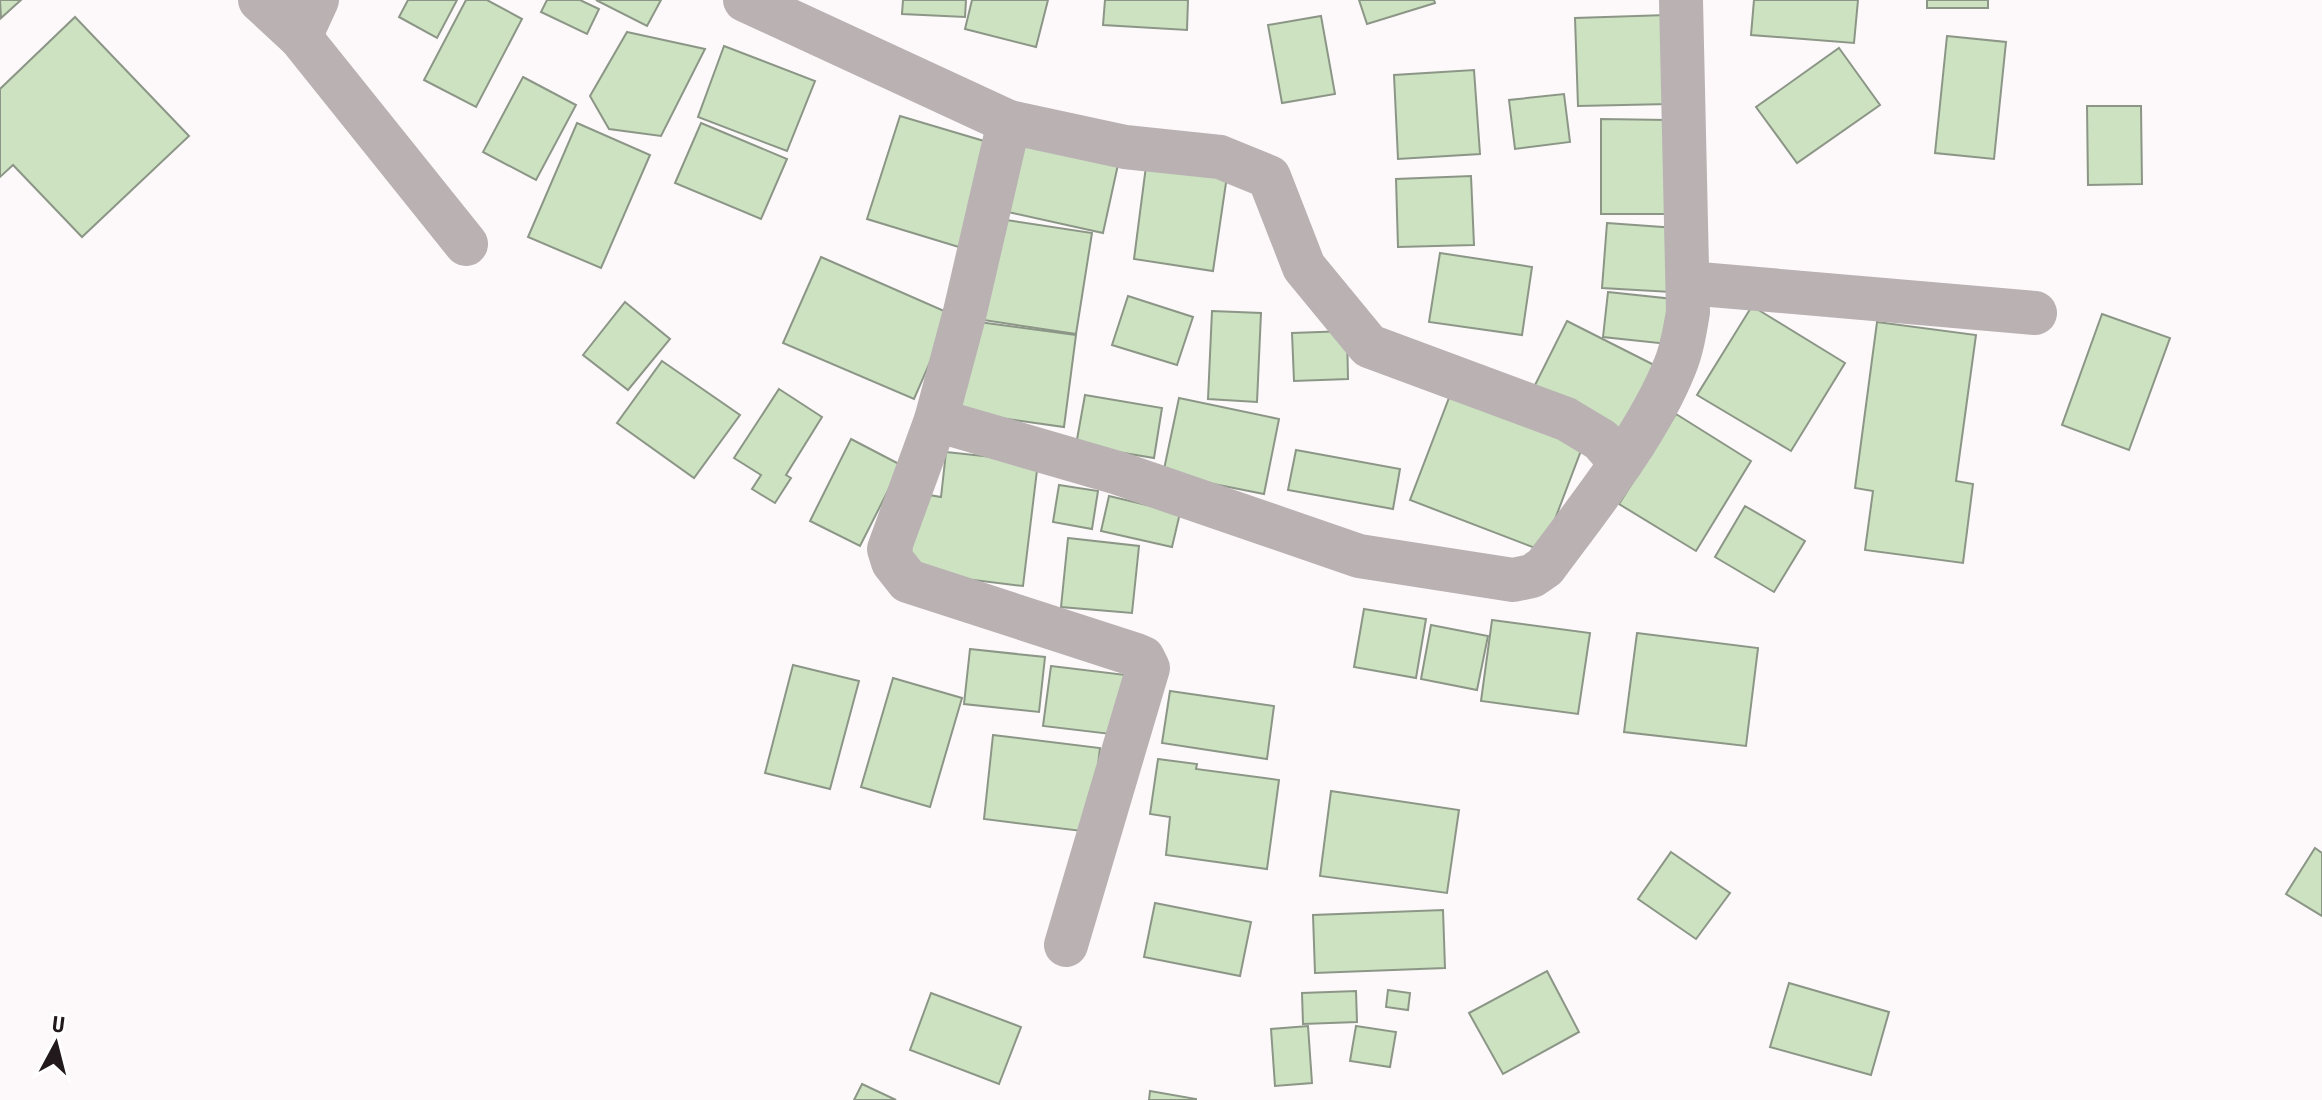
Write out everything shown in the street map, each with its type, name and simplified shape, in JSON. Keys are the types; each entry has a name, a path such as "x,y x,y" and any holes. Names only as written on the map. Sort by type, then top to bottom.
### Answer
{"street":[{"path":"260,0 309,18 466,244"},
{"path":"745,0 1009,122 1125,147 1220,157 1269,177 1304,267 1369,346 1566,419 1601,440 1621,463"},
{"path":"936,420 1118,473 1359,556 1513,580 1532,576 1545,567 1621,463 1677,363 1688,312 1681,0"},
{"path":"1009,122 965,312 936,420 889,549 893,562 908,581 1136,655 1143,658 1148,668 1066,945"},
{"path":"1688,283 2035,313"}],"building":[{"path":"0,0 21,0 1,18"},
{"path":"408,0 457,0 437,38 399,17"},
{"path":"466,0 487,0 522,19 476,107 424,80"},
{"path":"547,0 580,0 599,9 587,34 541,12"},
{"path":"596,0 661,0 647,26"},
{"path":"903,0 966,0 965,17 902,14"},
{"path":"972,0 1048,0 1036,47 965,29"},
{"path":"1105,0 1188,0 1187,30 1103,25"},
{"path":"1359,0 1434,0 1435,3 1367,24"},
{"path":"1754,0 1858,0 1854,43 1751,35"},
{"path":"1927,0 1988,0 1988,8 1927,8"},
{"path":"1667,15 1669,104 1578,106 1575,18"},
{"path":"1321,16 1335,94 1282,103 1268,25"},
{"path":"75,17 189,136 82,237 13,165 0,177 0,89"},
{"path":"627,32 705,49 661,136 609,129 590,96"},
{"path":"1947,36 2006,42 1994,159 1935,153"},
{"path":"724,46 815,81 787,151 698,117"},
{"path":"1839,48 1880,105 1797,163 1756,107"},
{"path":"1474,70 1480,154 1398,159 1394,75"},
{"path":"523,77 576,105 536,180 483,152"},
{"path":"1564,94 1570,142 1515,149 1509,100"},
{"path":"2087,106 2141,106 2142,184 2088,185"},
{"path":"900,116 994,144 962,248 867,219"},
{"path":"1601,119 1668,120 1669,214 1601,214"},
{"path":"577,123 650,155 601,268 528,237"},
{"path":"701,123 787,159 761,219 675,183"},
{"path":"1024,139 1119,160 1103,233 1008,212"},
{"path":"1146,166 1227,176 1213,271 1134,259"},
{"path":"1471,176 1474,245 1398,247 1396,179"},
{"path":"993,218 1092,233 1076,334 977,319"},
{"path":"1607,223 1676,228 1671,292 1602,288"},
{"path":"1440,253 1532,267 1522,335 1429,322"},
{"path":"821,257 951,314 914,399 783,343"},
{"path":"1608,292 1673,299 1668,344 1603,337"},
{"path":"1128,296 1193,317 1177,365 1112,345"},
{"path":"625,302 670,339 628,390 583,355"},
{"path":"1752,306 1845,363 1791,451 1697,395"},
{"path":"1212,311 1261,313 1257,402 1208,399"},
{"path":"2102,314 2170,338 2129,450 2062,425"},
{"path":"971,321 1076,335 1064,427 958,412"},
{"path":"1567,321 1662,369 1625,441 1531,393"},
{"path":"1877,322 1976,335 1956,481 1973,484 1963,563 1865,550 1873,491 1855,488"},
{"path":"1347,331 1348,379 1294,381 1292,333"},
{"path":"662,361 740,415 694,478 617,423"},
{"path":"779,389 822,417 786,475 791,478 775,503 752,489 761,475 734,458"},
{"path":"1452,390 1585,440 1543,551 1410,500"},
{"path":"1085,395 1162,408 1154,458 1076,445"},
{"path":"1179,398 1279,419 1264,494 1163,474"},
{"path":"1676,414 1751,461 1696,551 1619,504"},
{"path":"851,439 901,465 860,546 810,521"},
{"path":"1296,450 1400,469 1393,509 1288,490"},
{"path":"946,452 1038,462 1023,586 909,572 917,493 941,497"},
{"path":"1059,485 1098,491 1092,529 1053,522"},
{"path":"1109,496 1180,513 1172,547 1101,531"},
{"path":"1745,506 1805,541 1774,592 1715,557"},
{"path":"1068,538 1139,546 1132,613 1061,607"},
{"path":"1364,609 1426,619 1416,678 1354,667"},
{"path":"1492,620 1590,633 1578,714 1481,701"},
{"path":"1431,625 1488,636 1477,690 1421,679"},
{"path":"1637,633 1758,648 1746,746 1624,732"},
{"path":"970,649 1045,657 1039,712 964,704"},
{"path":"793,665 859,681 830,789 765,773"},
{"path":"1051,666 1126,675 1119,735 1043,726"},
{"path":"893,678 962,698 930,807 861,787"},
{"path":"1170,691 1274,706 1267,759 1162,743"},
{"path":"993,735 1100,748 1090,832 984,819"},
{"path":"1158,759 1197,764 1196,769 1279,780 1267,869 1166,855 1170,817 1150,814"},
{"path":"1331,791 1459,810 1447,893 1320,876"},
{"path":"2315,848 2322,853 2322,916 2286,894"},
{"path":"1671,852 1730,893 1696,939 1638,899"},
{"path":"1155,903 1251,922 1240,976 1144,957"},
{"path":"1443,910 1445,968 1315,973 1313,915"},
{"path":"1547,971 1579,1032 1503,1074 1469,1013"},
{"path":"1789,983 1889,1012 1871,1075 1770,1047"},
{"path":"1388,990 1410,993 1408,1010 1386,1007"},
{"path":"1356,991 1357,1022 1303,1024 1302,993"},
{"path":"931,993 1021,1027 999,1084 910,1050"},
{"path":"1308,1026 1312,1083 1275,1086 1271,1029"},
{"path":"1356,1026 1396,1032 1390,1067 1350,1061"},
{"path":"862,1084 896,1100 854,1100"},
{"path":"1150,1091 1196,1099 1196,1100 1149,1100"}]}
